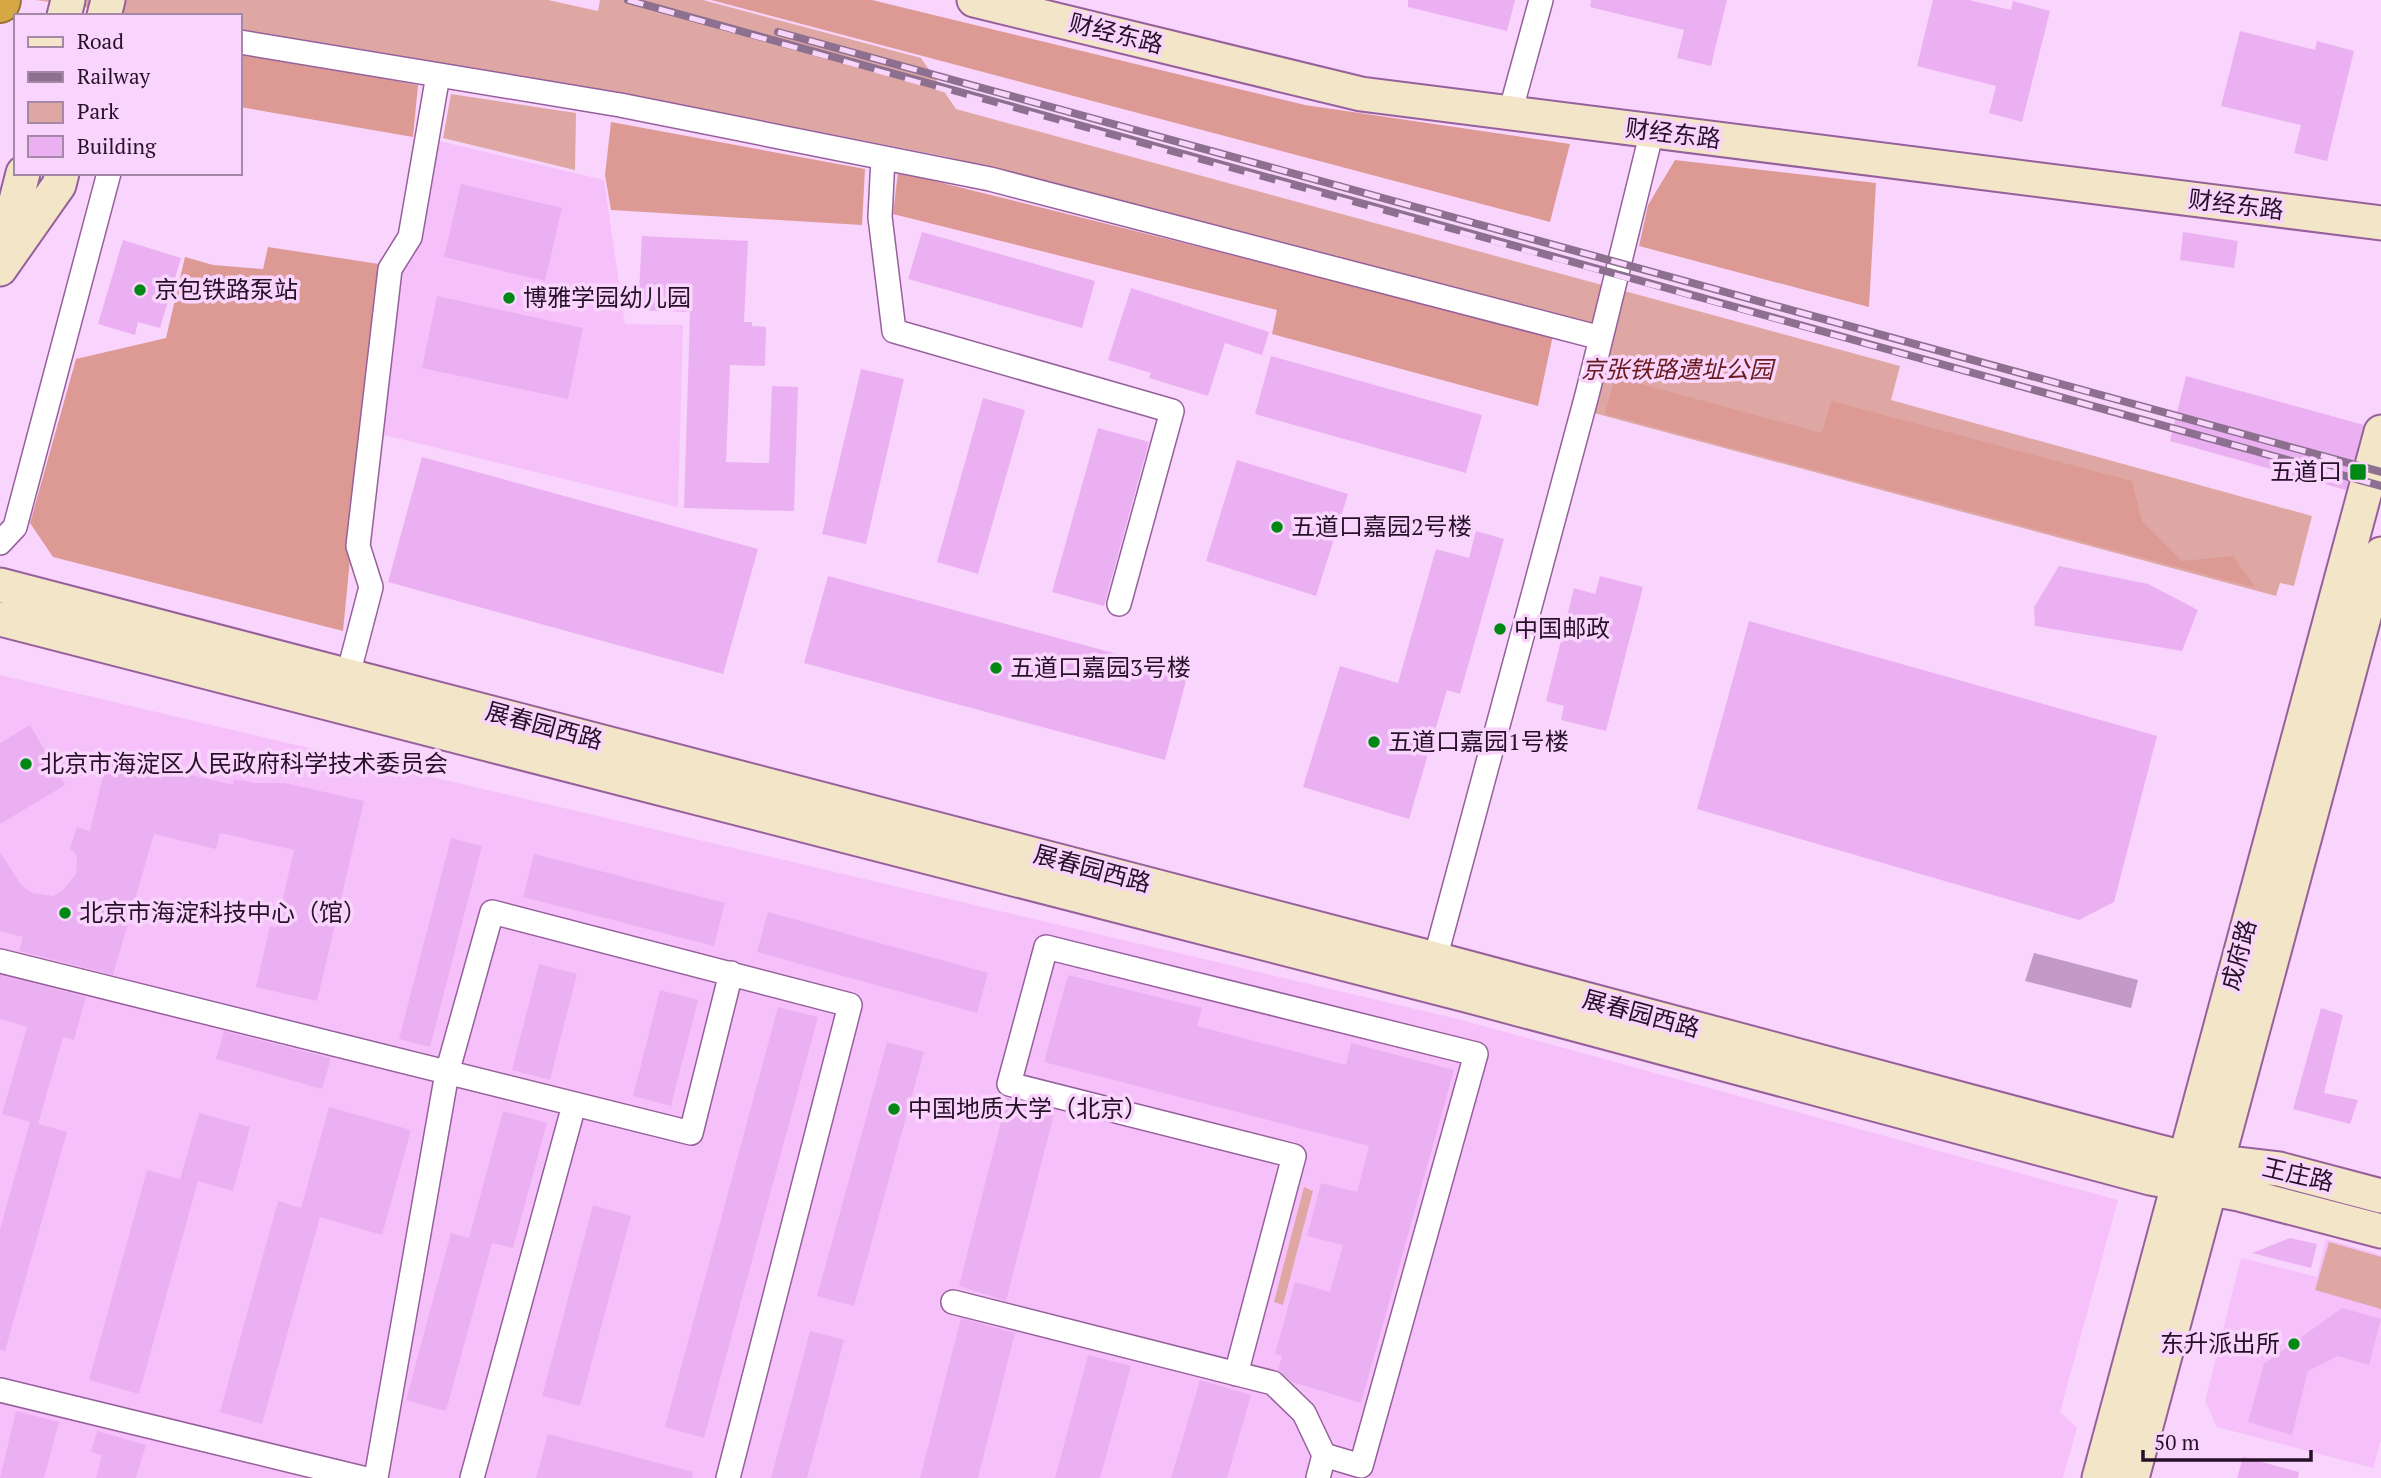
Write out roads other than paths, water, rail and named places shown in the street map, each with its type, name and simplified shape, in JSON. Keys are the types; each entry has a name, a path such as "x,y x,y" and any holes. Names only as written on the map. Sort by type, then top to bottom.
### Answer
{"main road":[{"name":"财经东路","path":"974,0 1361,94 2381,223"},
{"path":"0,267 23,175"},
{"path":"0,267 59,185 62,175"},
{"name":"成府路","path":"2132,1478 2381,432"},
{"name":"成府路","path":"2099,1478 2204,1178 2381,554"},
{"name":"展春园西路","path":"0,584 1435,959 2204,1178"},
{"name":"展春园西路","path":"0,619 1466,995 2204,1178"},
{"name":"王庄路","path":"2204,1178 2279,1169 2381,1196"},
{"name":"王庄路","path":"2204,1178 2381,1231"}],"street":[{"path":"1510,113 1541,0"},
{"path":"242,42 620,105 990,179 1601,338"},
{"path":"348,675 371,587 358,546 390,269 410,237 438,75"},
{"path":"1435,959 1601,338 1652,131"},
{"path":"883,158 880,218 894,331 1172,411 1119,604"},
{"path":"0,543 15,527 108,175"},
{"path":"376,1478 447,1073 492,912 850,1005 728,1478"},
{"path":"1236,1374 1293,1156 1010,1084 1046,947 1476,1054 1362,1466 1324,1455"},
{"path":"0,961 691,1133 731,973"},
{"path":"472,1478 574,1105"},
{"path":"953,1302 1273,1383 1304,1413 1324,1455 1318,1478"},
{"path":"0,1390 362,1478"}],"railway":[{"path":"628,0 2381,486"},
{"path":"778,32 2381,472"}],"place":[{"name":"京包铁路泵站","path":"140,290"},
{"name":"博雅学园幼儿园","path":"509,298"},
{"name":"五道口","path":"2358,472"},
{"name":"五道口嘉园2号楼","path":"1277,527"},
{"name":"中国邮政","path":"1500,629"},
{"name":"五道口嘉园3号楼","path":"996,668"},
{"name":"五道口嘉园1号楼","path":"1374,742"},
{"name":"北京市海淀区人民政府科学技术委员会","path":"26,764"},
{"name":"北京市海淀科技中心（馆）","path":"65,913"},
{"name":"中国地质大学（北京）","path":"894,1109"},
{"name":"东升派出所","path":"2294,1344"}],"park label":[{"name":"京张铁路遗址公园","path":"1677,370"}]}
